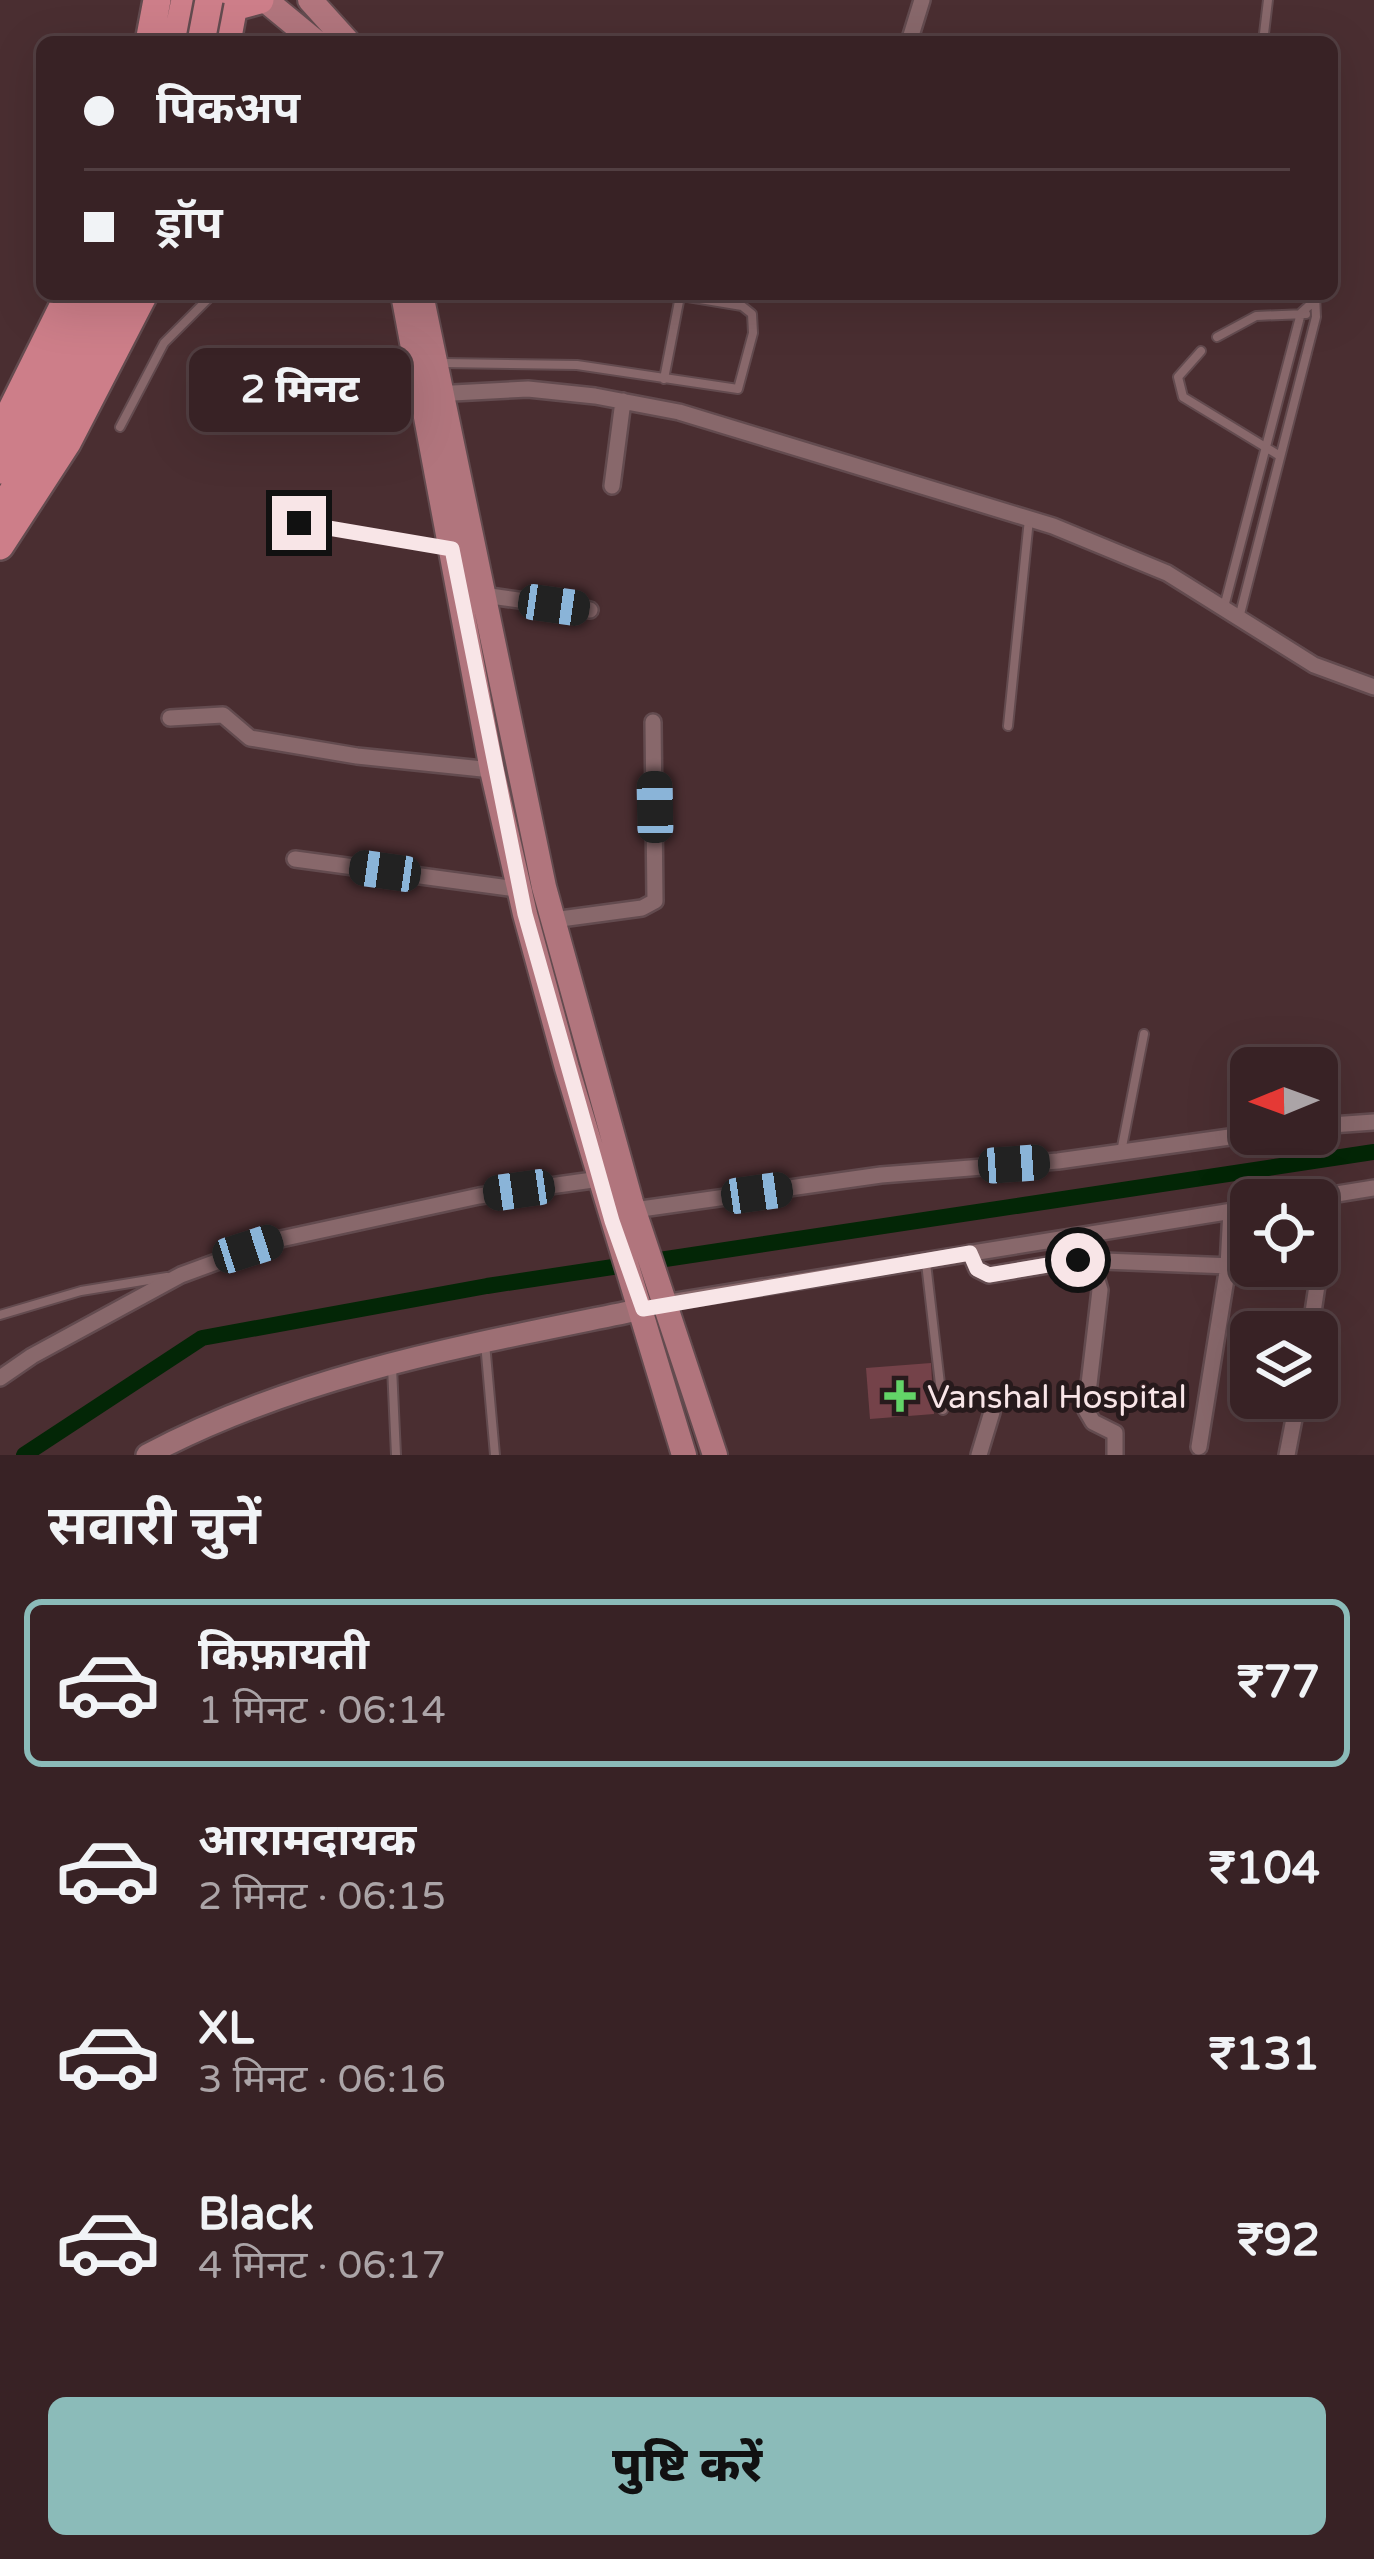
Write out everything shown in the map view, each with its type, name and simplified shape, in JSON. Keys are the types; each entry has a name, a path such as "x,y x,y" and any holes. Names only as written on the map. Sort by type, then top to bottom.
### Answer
{"highway":[{"path":"150,36 157,0"},
{"path":"177,36 184,0"},
{"path":"194,0 241,1"},
{"path":"206,36 241,1"},
{"path":"229,36 241,1"},
{"path":"0,433 65,300"},
{"path":"4,493 90,300"},
{"path":"4,493 86,366 115,300"},
{"path":"0,546 67,443 141,300"}],"main road":[{"path":"310,0 343,36"},
{"path":"241,1 305,36"},
{"path":"405,300 483,595 532,888 600,1179 627,1216"},
{"path":"422,300 434,363 430,394 452,549 493,770 532,888 553,920 650,1295 684,1455"},
{"path":"650,1295 715,1455"}],"street":[{"path":"911,36 922,0"},
{"path":"430,394 528,389 680,412 1029,519 1167,573 1314,665 1374,687"},
{"path":"612,486 623,401"},
{"path":"483,595 590,610"},
{"path":"170,718 223,715 250,738 357,756 493,770"},
{"path":"553,920 641,908 656,901 653,722"},
{"path":"295,859 532,888"},
{"path":"1338,1125 1374,1122"},
{"path":"627,1216 881,1175 1121,1154 1230,1136"},
{"path":"0,1378 181,1275 257,1246 479,1196 600,1179"},
{"path":"1338,1194 1374,1188"},
{"path":"147,1455 252,1405 650,1295 926,1260 1230,1211"},
{"path":"1199,1447 1230,1229"},
{"path":"970,1253 977,1269 989,1275 1091,1260 1316,1272 1314,1311"},
{"path":"1091,1260 1100,1290 1086,1409 1093,1422 1115,1433 1115,1455"},
{"path":"979,1455 992,1412"},
{"path":"1287,1455 1294,1419"}],"lane":[{"path":"1264,36 1268,0"},
{"path":"120,427 164,343 207,300"},
{"path":"664,379 674,300"},
{"path":"434,363 578,365 732,392 742,385 754,322 749,310 700,300"},
{"path":"1224,607 1301,313 1312,300"},
{"path":"1239,618 1316,317 1314,300"},
{"path":"1217,337 1245,318 1301,313 1316,317"},
{"path":"1201,351 1178,377 1183,397 1280,456"},
{"path":"1008,726 1029,519"},
{"path":"299,523 452,549"},
{"path":"1121,1154 1144,1034"},
{"path":"926,1260 943,1410"},
{"path":"0,1315 81,1291 181,1275"},
{"path":"485,1342 495,1455"},
{"path":"392,1364 396,1455"}],"building":[{"path":"931,1363 934,1414 870,1419 866,1368"}],"waterway":[{"path":"24,1455 202,1338 487,1286 1374,1152"}],"place":[{"name":"Vanshal Hospital","path":"900,1396"}],"route":[{"path":"299,523 452,549 525,914 612,1221 643,1309 970,1253 977,1269 989,1275 1078,1260"}]}
